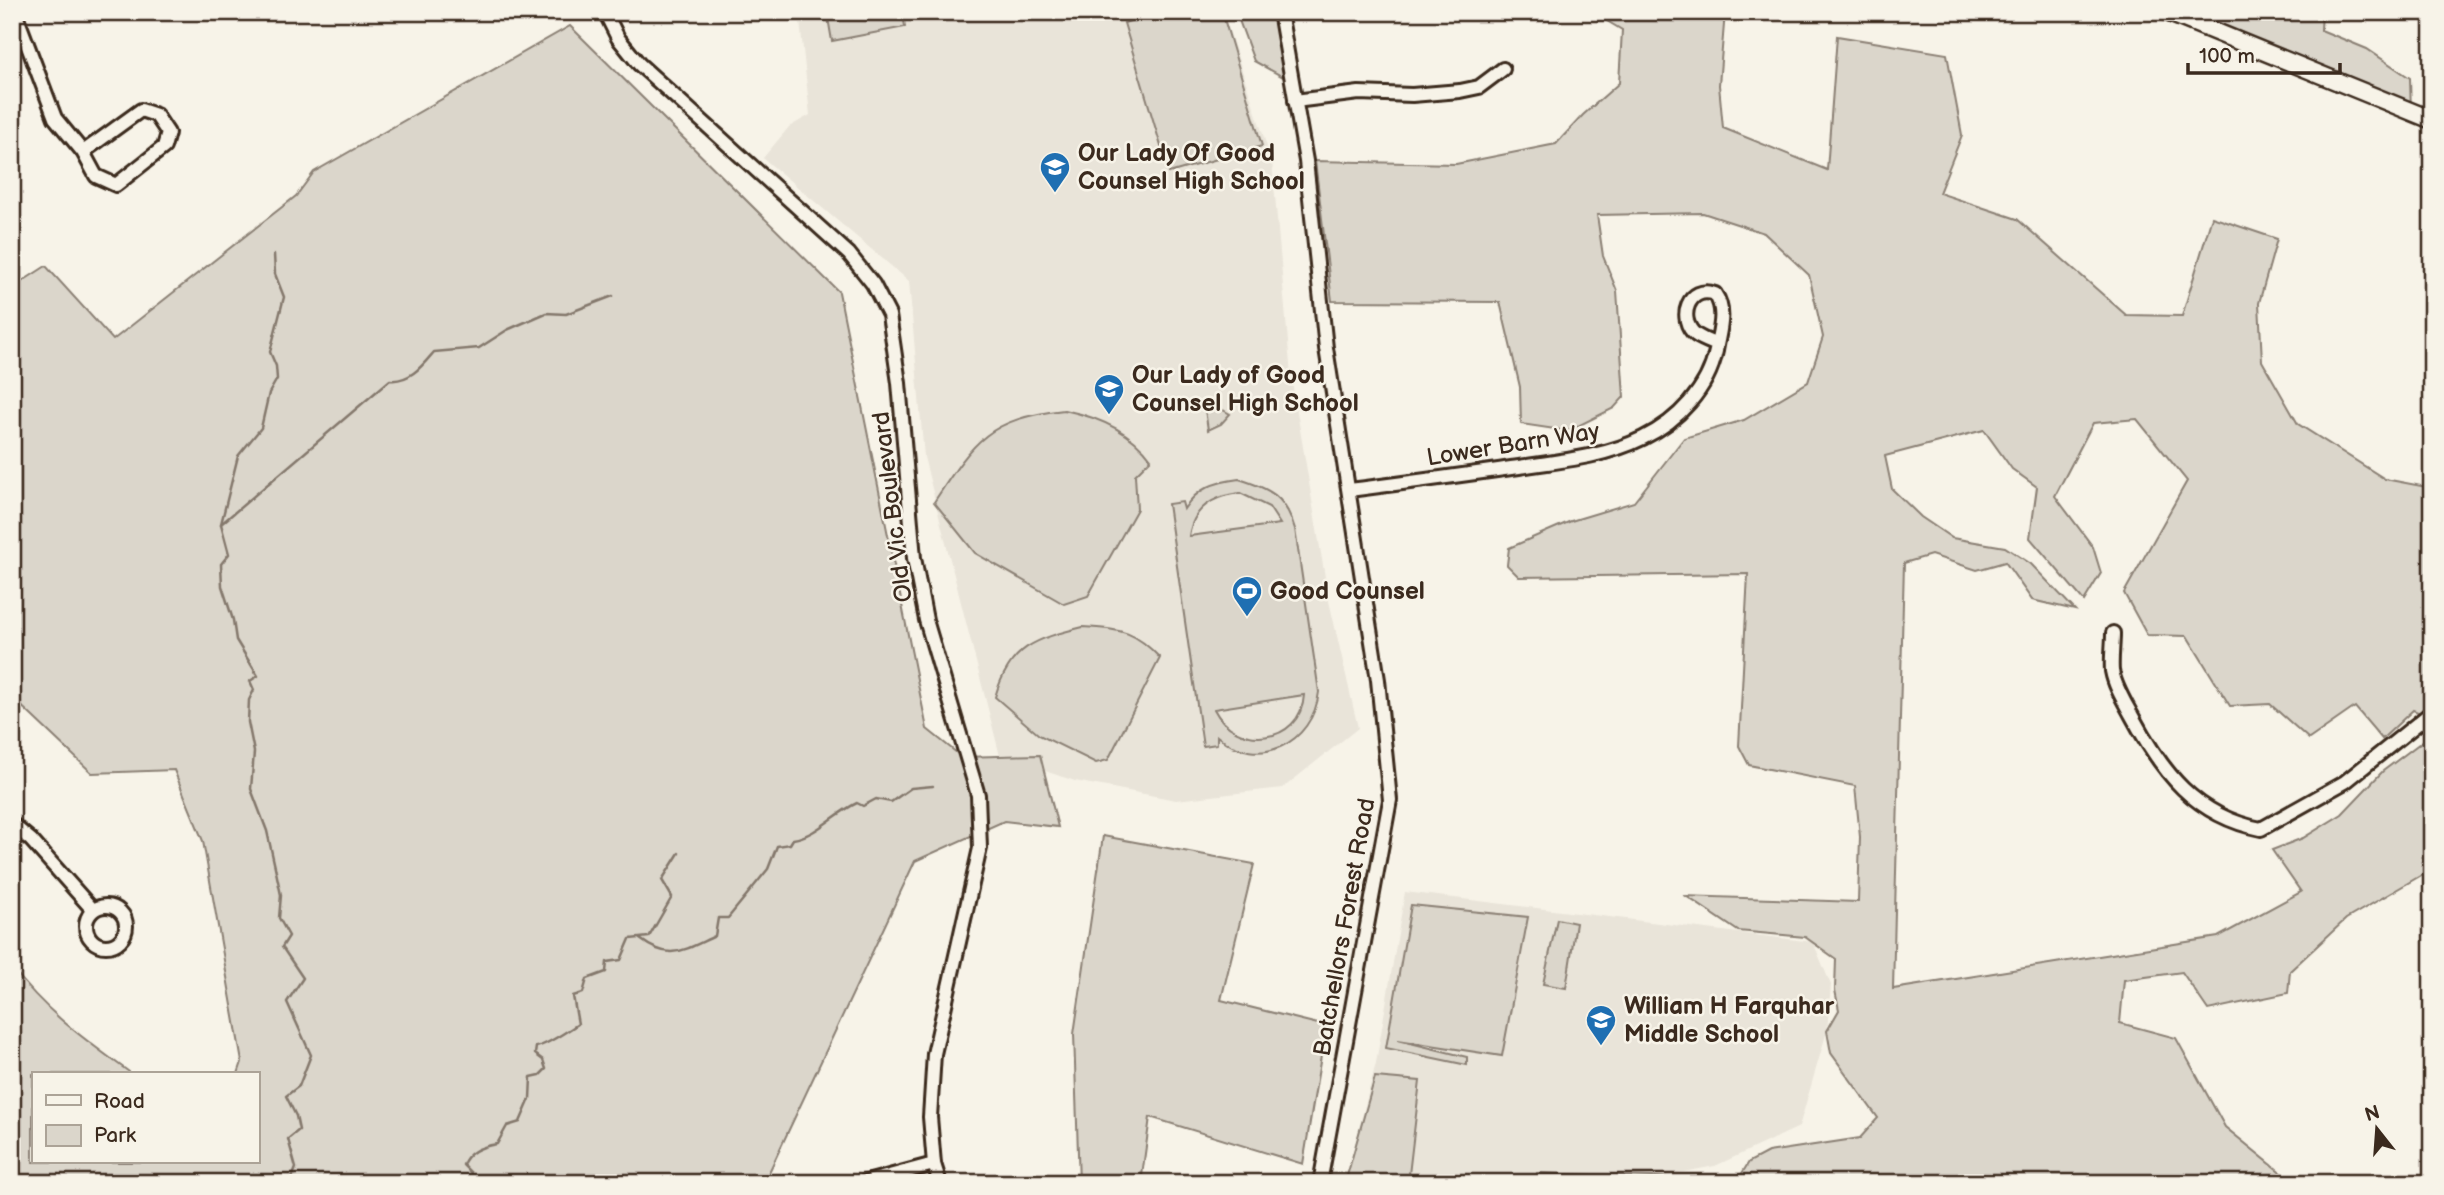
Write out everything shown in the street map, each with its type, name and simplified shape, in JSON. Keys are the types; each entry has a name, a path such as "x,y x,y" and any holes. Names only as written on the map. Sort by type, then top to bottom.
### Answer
{"main road":[{"path":"2167,12 2432,120"}],"street":[{"path":"15,12 55,118 68,138 83,152 96,176 116,185 164,147 168,133 156,115 141,110 83,152"},
{"name":"Old Vic Boulevard","path":"606,12 618,38 639,64 849,254 873,284 888,316 897,370 915,558 924,607 978,794 980,848 934,1054 930,1117 934,1164 940,1183"},
{"name":"Batchellors Forest Road","path":"1280,12 1307,171 1326,348 1378,680 1390,800 1320,1183"},
{"path":"1295,101 1359,93 1412,95 1460,91 1479,87 1503,69"},
{"name":"Lower Barn Way","path":"1349,491 1571,459 1644,438 1695,396 1707,380 1717,345"},
{"path":"2113,633 2112,670 2116,686 2157,762 2202,804 2239,825 2261,829 2345,782 2432,712"},
{"path":"12,824 31,840 93,911"},
{"path":"863,1183 934,1164"}],"shaded area":[{"name":"Our Lady of Good Counsel High School","path":"799,12 1099,12 1102,18 1131,12 1223,12 1272,162 1291,376 1329,601 1358,728 1283,788 1176,800 1075,781 1000,756 924,457 909,281 763,158 789,127 810,115"},
{"name":"William H Farquhar Middle School","path":"1405,892 1813,942 1831,985 1827,1031 1799,1127 1715,1166 1625,1183 1537,1173 1514,1183 1345,1183 1376,1063"}],"green space":[{"path":"827,12 903,12 905,27 832,41"},
{"path":"1160,12 1222,12 1262,146 1169,173 1124,23"},
{"path":"1236,12 1278,12 1285,78 1254,61"},
{"path":"1425,12 1543,12 1518,17"},
{"path":"1592,12 1725,12 1719,85 1723,128 1827,170 1837,36 1947,54 1962,135 1939,193 2017,219 2126,315 2182,316 2212,217 2277,239 2259,303 2262,361 2298,424 2385,479 2432,488 2432,718 2413,710 2382,739 2355,707 2309,739 2270,704 2230,706 2187,636 2147,635 2124,593 2187,481 2137,419 2093,423 2055,496 2093,547 2101,573 2084,601 2030,538 2037,487 2012,469 1984,430 1885,456 1892,489 1921,517 1952,538 2005,547 2031,564 2075,610 2032,600 2005,562 1977,570 1931,555 1904,563 1893,989 2218,937 2301,892 2272,850 2303,838 2342,814 2383,771 2432,734 2432,869 2346,919 2290,971 2288,993 2208,1010 2182,972 2124,980 2120,1023 2176,1038 2225,1127 2294,1183 1534,1183 1537,1173 1738,1180 1749,1162 1768,1152 1860,1138 1878,1118 1831,1053 1827,1031 1839,1010 1835,990 1836,959 1805,937 1738,931 1686,896 1858,902 1860,837 1855,786 1749,765 1739,746 1748,574 1519,577 1507,565 1509,548 1571,521 1634,502 1684,438 1744,420 1808,382 1823,337 1809,275 1764,233 1703,213 1597,215 1603,256 1617,291 1624,397 1614,408 1568,431 1521,424 1520,387 1500,302 1332,301 1315,161 1456,164 1556,144 1619,83 1622,30"},
{"path":"2172,12 2322,12 2321,30 2367,49 2410,78 2411,113"},
{"path":"570,26 839,292 927,729 962,757 1040,755 1058,827 1004,821 915,861 764,1183 12,1183 12,967 53,1012 129,1072 32,1072 32,1164 259,1164 259,1072 239,1072 242,1062 203,841 174,770 92,773 12,697 12,288 46,266 113,340 296,196 314,172"},
{"path":"1207,401 1230,414 1221,424 1208,430 1204,403"},
{"path":"1064,410 1112,426 1133,440 1151,459 1135,475 1137,509 1088,596 1064,604 975,553 934,502 960,463 985,436 1017,420"},
{"name":"Good Counsel","path":"1239,479 1260,486 1275,495 1291,518 1295,529 1319,692 1315,710 1306,726 1295,738 1281,747 1266,751 1249,751 1233,746 1217,736 1217,744 1203,746 1168,504 1182,502 1184,509 1201,491","holes":["1240,493 1269,507 1280,524 1189,536 1195,518 1206,505 1221,497","1304,695 1300,712 1292,724 1280,732 1266,736 1236,732 1224,723 1214,709"]},
{"path":"1083,627 1107,629 1134,636 1160,658 1108,760 1096,763 1039,735 995,697 1008,666 1027,647 1051,636"},
{"path":"1103,836 1254,864 1221,1000 1326,1026 1303,1164 1150,1117 1141,1183 1079,1183 1074,1034"},
{"path":"1411,905 1528,917 1502,1056 1398,1040 1467,1057 1467,1065 1386,1048"},
{"path":"1557,919 1576,923 1566,988 1543,984"},
{"path":"1375,1077 1420,1081 1408,1183 1345,1183"}],"waterway":[{"path":"221,524 238,456 261,428 269,393 277,379 276,366 270,352 284,297 275,274 274,254"},
{"path":"290,1183 296,1168 288,1139 299,1130 296,1116 286,1096 299,1086 311,1055 287,1002 303,978 282,947 289,936 279,918 281,895 267,831 251,789 254,752 248,722 249,700 254,690 250,681 258,676 236,640 233,620 222,586 221,564 229,554 221,524 390,380 410,376 434,352 479,348 507,330 546,313 566,314 613,296"},
{"path":"640,939 669,952 686,949 715,936 718,918 728,918 768,869 777,846 790,844 793,839 810,834 857,803 863,806 876,799 891,802 911,788 933,786"},
{"path":"471,1183 471,1173 463,1165 465,1160 477,1150 497,1144 507,1126 520,1122 530,1099 531,1077 540,1075 546,1069 543,1060 535,1054 536,1047 578,1024 573,996 583,993 587,979 606,972 607,962 621,960 630,939 649,937 672,897 662,880 679,853"}],"place":[{"name":"Our Lady Of Good Counsel High School","path":"1055,194"},
{"name":"Our Lady of Good Counsel High School","path":"1109,416"},
{"name":"Good Counsel","path":"1247,618"},
{"name":"William H Farquhar Middle School","path":"1601,1047"}]}
